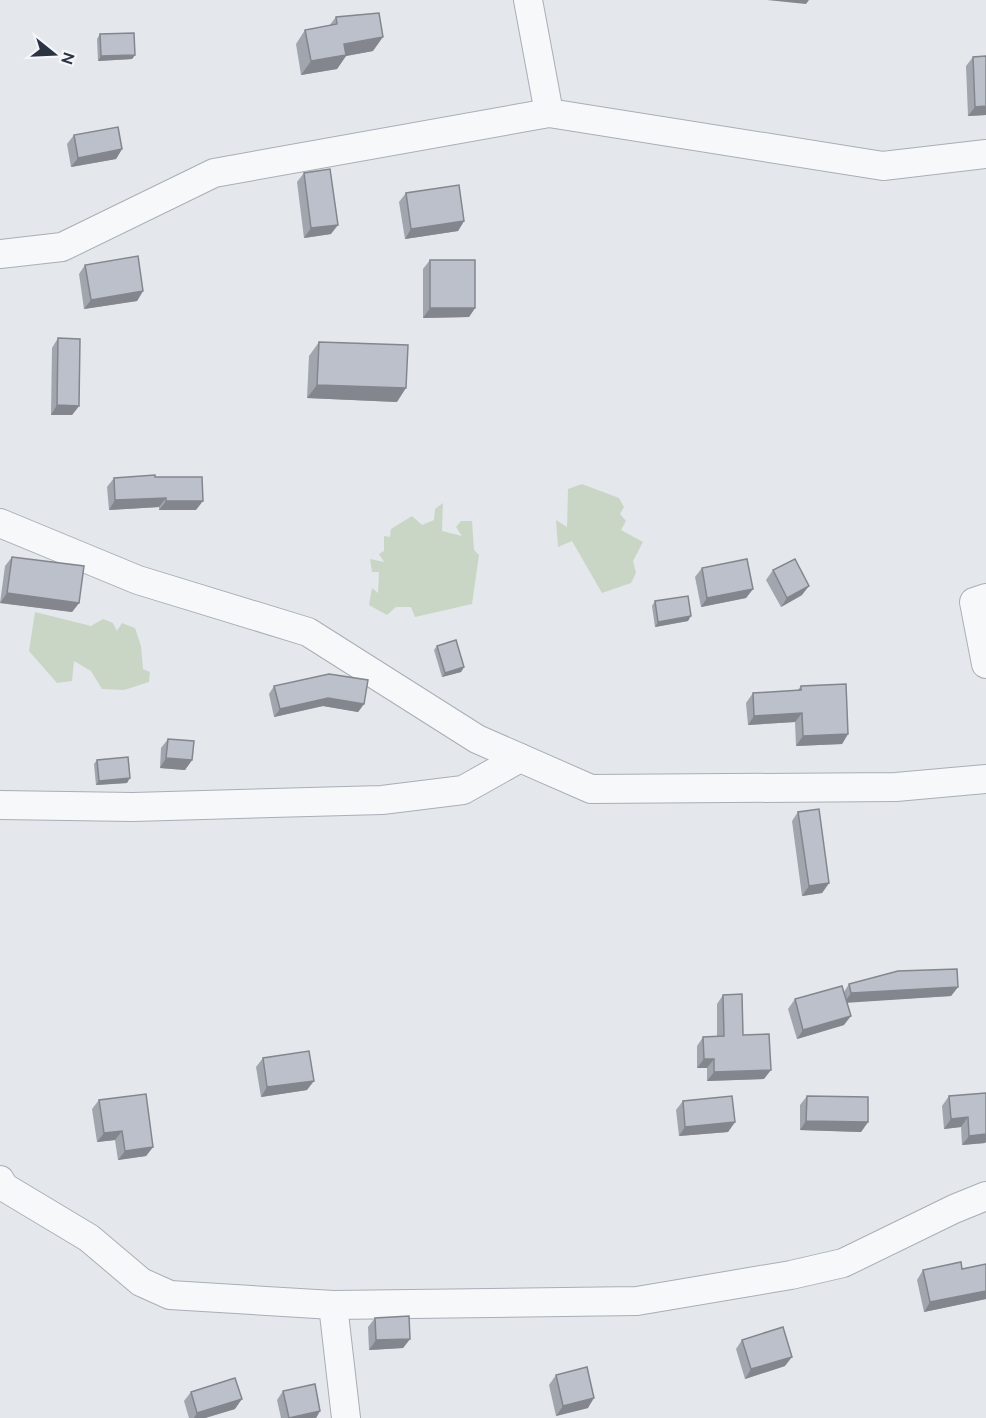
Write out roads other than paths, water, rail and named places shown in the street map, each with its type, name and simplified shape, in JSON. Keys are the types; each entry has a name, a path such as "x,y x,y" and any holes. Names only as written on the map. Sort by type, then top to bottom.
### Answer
{"street":[{"path":"528,0 549,113"},
{"path":"0,254 62,247 214,173 549,113 883,166 986,154"},
{"path":"0,523 138,580 308,632 477,739 591,789 884,787 986,779"},
{"path":"986,598 974,602 986,664"},
{"path":"0,805 133,807 382,800 463,790 520,758"},
{"path":"0,1180 4,1187 89,1238 141,1282 170,1295 333,1305 636,1301 791,1275 843,1263 954,1209 986,1196"},
{"path":"333,1305 346,1418"}]}
